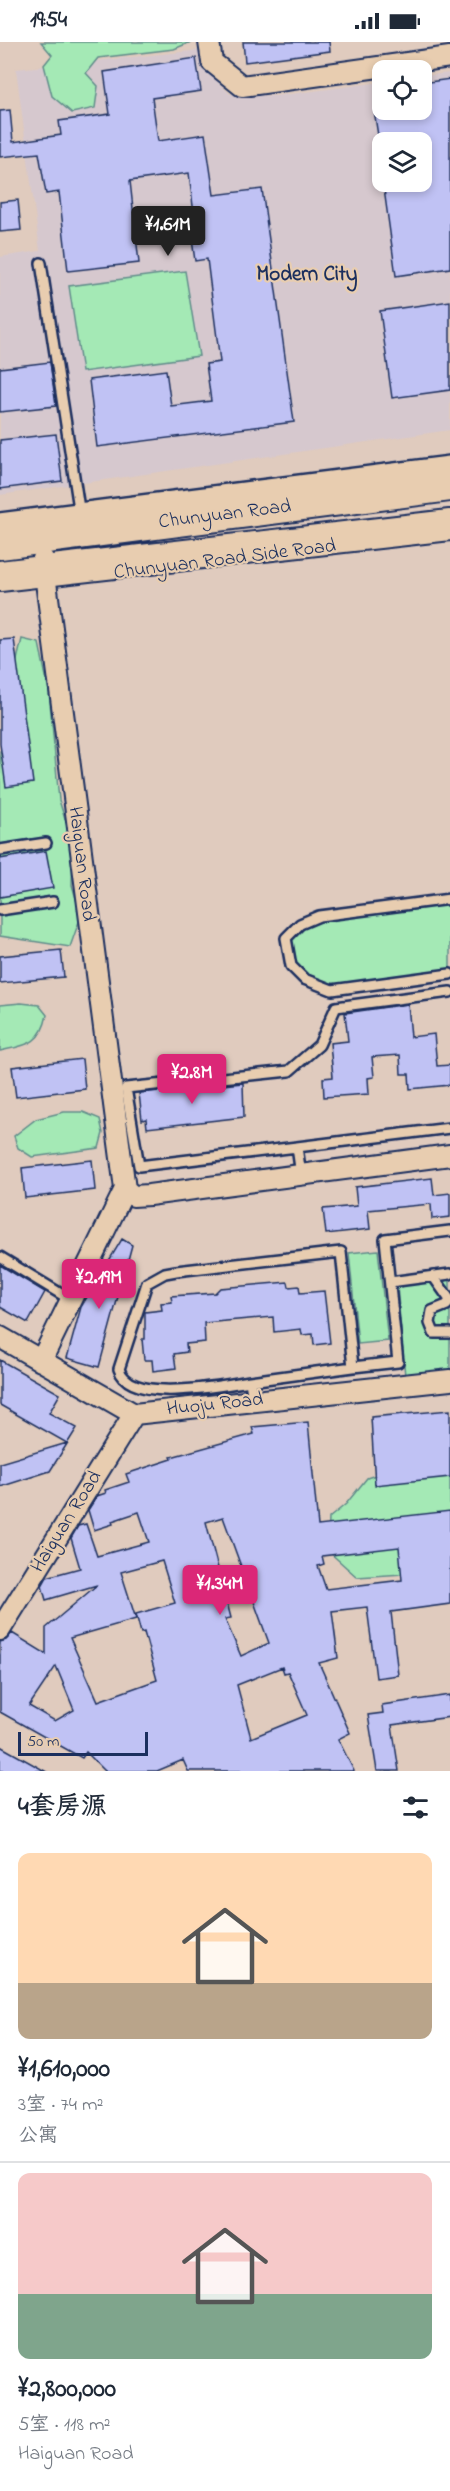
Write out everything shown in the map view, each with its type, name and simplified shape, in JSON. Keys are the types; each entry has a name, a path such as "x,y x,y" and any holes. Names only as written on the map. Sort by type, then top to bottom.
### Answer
{"main road":[{"name":"Chunyuan Road","path":"0,543 450,486"},
{"name":"Chunyuan Road","path":"0,576 44,576 450,525"}],"street":[{"path":"209,42 212,62 242,86 450,57"},
{"path":"0,527 450,470"},
{"name":"Chunyuan Road Side Road","path":"0,587 44,576 450,533"},
{"name":"Haiguan Road","path":"41,538 44,576 125,1189"},
{"path":"42,1361 125,1189 133,1196 149,1195 450,1155"},
{"path":"0,1337 134,1414"},
{"name":"Huoju Road","path":"134,1414 450,1380"},
{"name":"Haiguan Road","path":"0,1630 134,1414"}],"lane":[{"path":"42,263 81,517"},
{"path":"0,850 46,843"},
{"path":"450,899 320,916 300,924 286,938 291,966 304,979 332,990 450,974"},
{"path":"0,910 53,902"},
{"path":"450,992 336,1007 319,1045 289,1071 126,1088 139,1166 450,1128"},
{"path":"297,1147 301,1175"},
{"path":"353,1368 341,1252 165,1273 147,1283 118,1369 128,1381 157,1390 250,1381 353,1368 398,1362 385,1239 450,1231"},
{"path":"0,1257 71,1300"},
{"path":"390,1282 450,1274"},
{"path":"433,1276 450,1299 447,1305 432,1311 430,1323 434,1333 450,1333"},
{"path":"250,1381 253,1401"}],"shaded area":[{"path":"201,50 210,74 230,94 275,96 372,83 372,120 432,120 432,75 450,73 450,430 0,495 0,257 40,251 16,69"}],"green space":[{"path":"41,42 191,42 174,49 98,58 86,73 98,86 95,108 72,113 52,96 44,65 52,55"},
{"path":"185,271 199,356 82,372 69,286"},
{"path":"22,639 39,643 49,691 59,800 73,845 72,885 81,916 70,947 0,936 0,751 13,746 12,681"},
{"path":"450,899 450,974 332,990 291,966 286,938 319,916"},
{"path":"21,1003 39,1005 47,1015 41,1032 25,1045 0,1051 0,1005"},
{"path":"64,1112 83,1112 100,1119 103,1133 99,1148 32,1157 18,1148 14,1136 36,1119"},
{"path":"378,1250 388,1341 358,1344 349,1253"},
{"path":"450,1280 450,1371 405,1376 397,1286"},
{"path":"450,1459 450,1571 357,1577 328,1551 329,1518 346,1504 367,1478 413,1462"}],"building":[{"path":"243,42 329,42 330,51 245,62"},
{"path":"196,58 201,91 152,98 158,141 205,134 214,195 262,189 294,422 97,447 89,380 166,370 171,406 211,401 206,364 220,362 207,259 195,261 191,232 196,231 189,173 130,181 139,263 68,271 59,192 46,194 39,153 0,157 0,111 10,110 13,142 61,135 59,121 110,114 104,72"},
{"path":"450,79 450,268 396,276 384,192 432,192 432,132 377,132 376,120 432,120 432,82"},
{"path":"18,200 21,230 0,232 0,202"},
{"path":"450,301 450,390 392,398 380,311"},
{"path":"50,362 56,406 0,412 0,368"},
{"path":"56,434 62,481 0,489 0,440"},
{"path":"14,639 33,783 6,787 0,744 0,640"},
{"path":"46,851 53,888 0,897 0,859"},
{"path":"61,950 64,977 0,983 0,956"},
{"path":"408,1004 411,1037 434,1034 437,1066 450,1065 450,1085 410,1089 409,1074 401,1074 400,1055 372,1057 374,1077 368,1078 369,1094 324,1097 323,1078 333,1077 330,1043 348,1041 345,1013"},
{"path":"82,1059 85,1089 16,1097 12,1067"},
{"path":"243,1083 244,1117 147,1128 146,1119 142,1120 139,1093"},
{"path":"92,1160 95,1190 25,1198 22,1168"},
{"path":"432,1178 434,1195 450,1193 450,1217 432,1219 431,1204 368,1210 370,1229 326,1234 323,1209 357,1206 355,1187"},
{"path":"122,1239 132,1245 99,1367 67,1358 81,1307"},
{"path":"0,1265 45,1292 28,1323 0,1307"},
{"path":"288,1282 289,1287 299,1286 300,1293 324,1291 330,1343 314,1345 313,1334 302,1335 301,1329 274,1332 273,1317 204,1323 205,1342 186,1344 187,1352 174,1354 176,1368 153,1371 152,1360 144,1360 142,1339 145,1339 145,1312 162,1310 161,1303 172,1302 171,1296 215,1293 220,1288"},
{"path":"0,1360 60,1394 49,1413 77,1428 50,1471 0,1487 0,1463 67,1443 0,1405"},
{"path":"450,1410 450,1477 375,1485 371,1417"},
{"path":"308,1422 318,1526 450,1511 450,1604 391,1612 398,1675 376,1678 367,1607 332,1611 338,1658 319,1663 350,1733 338,1739 354,1771 188,1771 183,1760 157,1771 105,1771 86,1752 82,1758 0,1712 0,1642 6,1640 12,1633 46,1654 46,1628 97,1585 46,1600 42,1586 47,1577 80,1568 71,1538 78,1526 86,1524 97,1556 149,1542 139,1512 94,1530 88,1510 97,1496 106,1493 105,1490 129,1482 126,1474 172,1459 171,1457 254,1434 252,1427","holes":["223,1517 269,1643 241,1656 225,1619 231,1618 206,1522","399,1547 402,1580 326,1589 318,1566 324,1564 322,1556","162,1561 175,1603 136,1614 141,1633 144,1632 157,1680 98,1701 70,1638 136,1619 121,1572","56,1666 74,1710 55,1721 29,1706","282,1667 284,1673 288,1672 307,1715 251,1738 237,1685"]},
{"path":"450,1695 450,1717 392,1725 399,1771 377,1771 368,1715 383,1713 382,1705"},
{"path":"0,1746 45,1771 0,1771"}],"district":[{"name":"Modern City","path":"307,275"}]}
